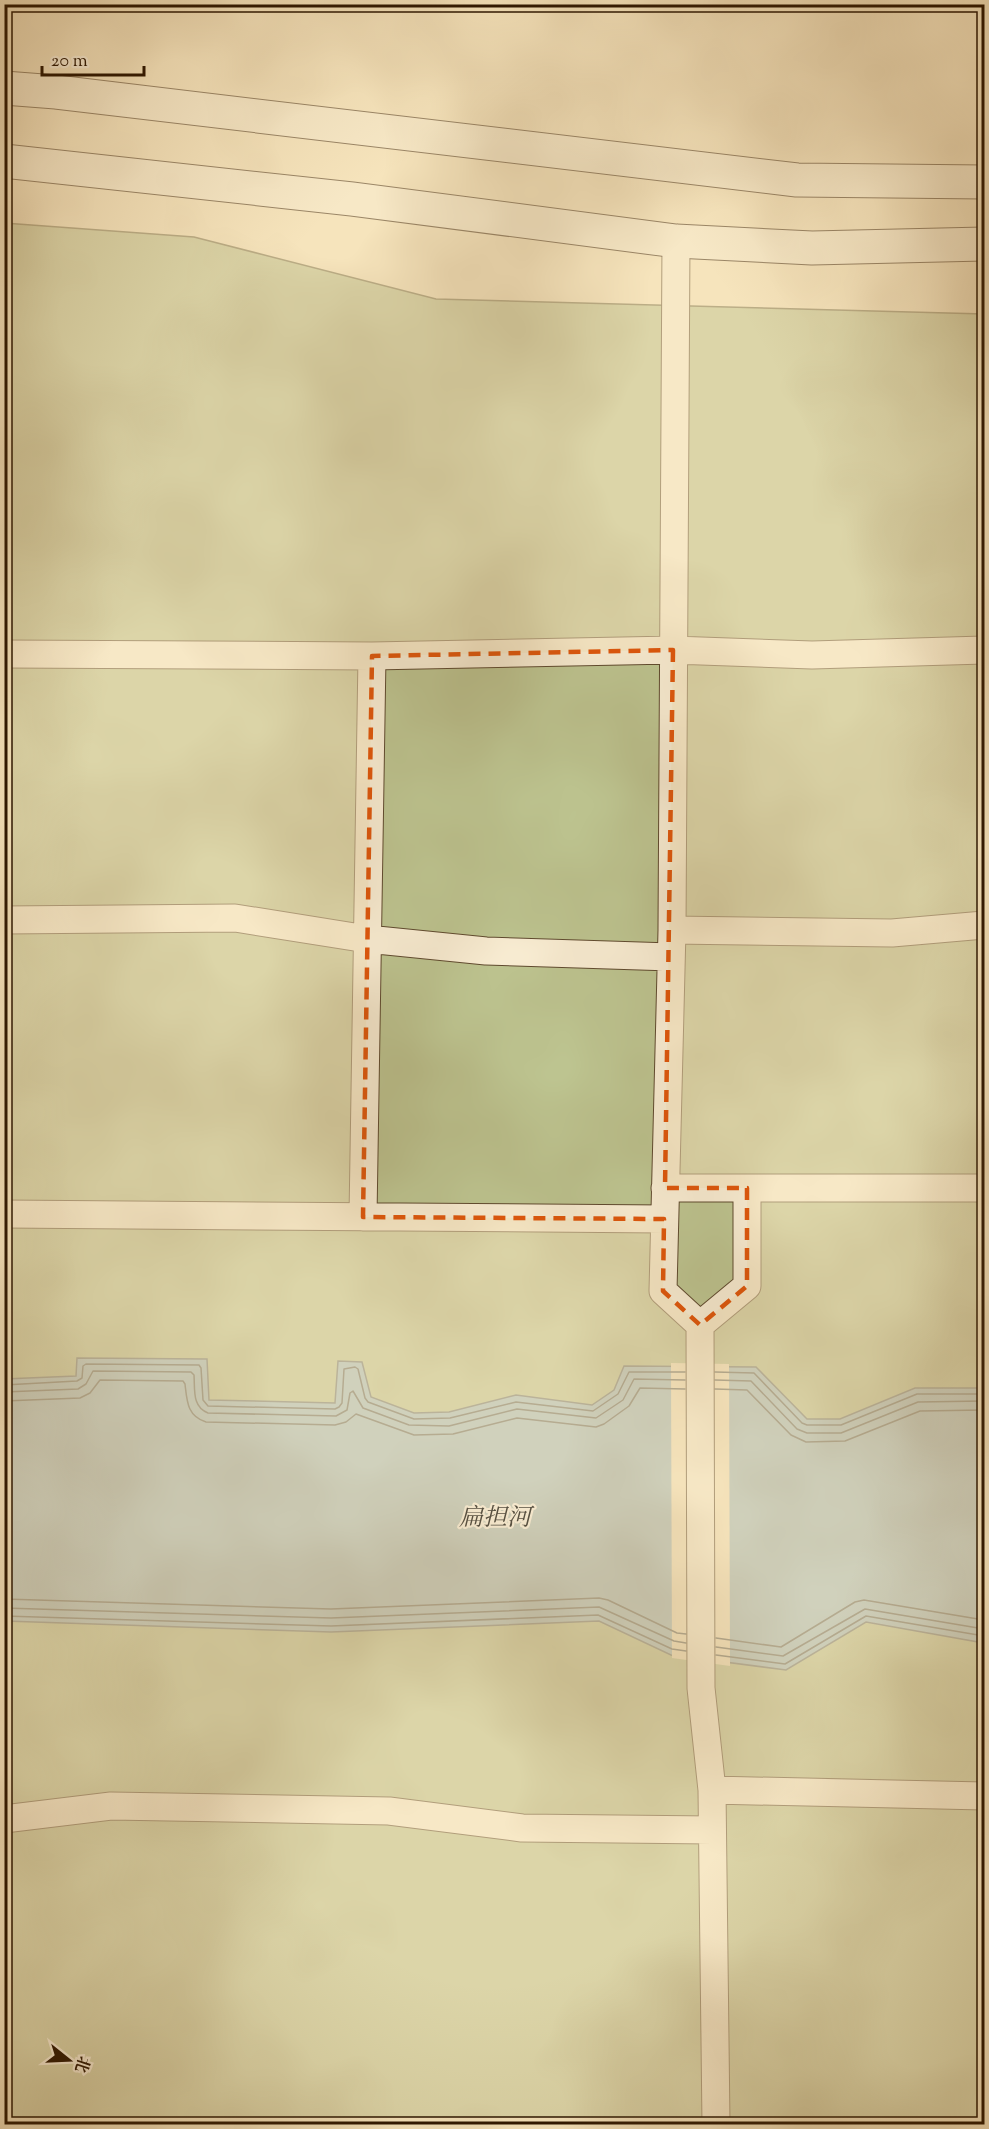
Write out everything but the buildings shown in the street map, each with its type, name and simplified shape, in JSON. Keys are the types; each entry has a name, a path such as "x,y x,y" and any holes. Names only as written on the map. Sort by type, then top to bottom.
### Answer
{"main road":[{"path":"4,88 68,93 797,180 984,182"},
{"path":"4,161 352,199 676,241 812,248 984,244"}],"street":[{"path":"676,241 672,930 663,1291 700,1335 701,1688 712,1790 716,2124"},
{"path":"4,654 372,656 673,650 812,655 984,650"},
{"path":"363,1216 372,656"},
{"path":"4,920 235,918 367,939 486,951 671,957"},
{"path":"672,930 892,933 984,925"},
{"path":"665,1188 984,1188"},
{"path":"700,1335 747,1286 747,1188"},
{"path":"4,1214 664,1219"},
{"path":"712,1790 984,1796"},
{"path":"4,1819 111,1806 389,1811 522,1828 712,1830"}],"highlighted area":[{"path":"673,650 665,1188 747,1188 747,1286 700,1325 663,1291 664,1219 363,1217 372,656"}],"green space":[{"path":"4,223 194,237 436,299 984,314 984,2124 5,2124"}],"water":[{"name":"扁担河","path":"77,1358 207,1359 209,1400 335,1403 338,1361 362,1362 371,1397 414,1413 449,1412 516,1395 592,1405 614,1390 624,1366 756,1367 807,1419 840,1419 915,1388 984,1388 984,1643 866,1622 786,1670 671,1655 599,1621 331,1632 5,1621 4,1379 76,1376"}],"pier":[{"path":"671,1363 729,1364 730,1666 672,1658"}]}
